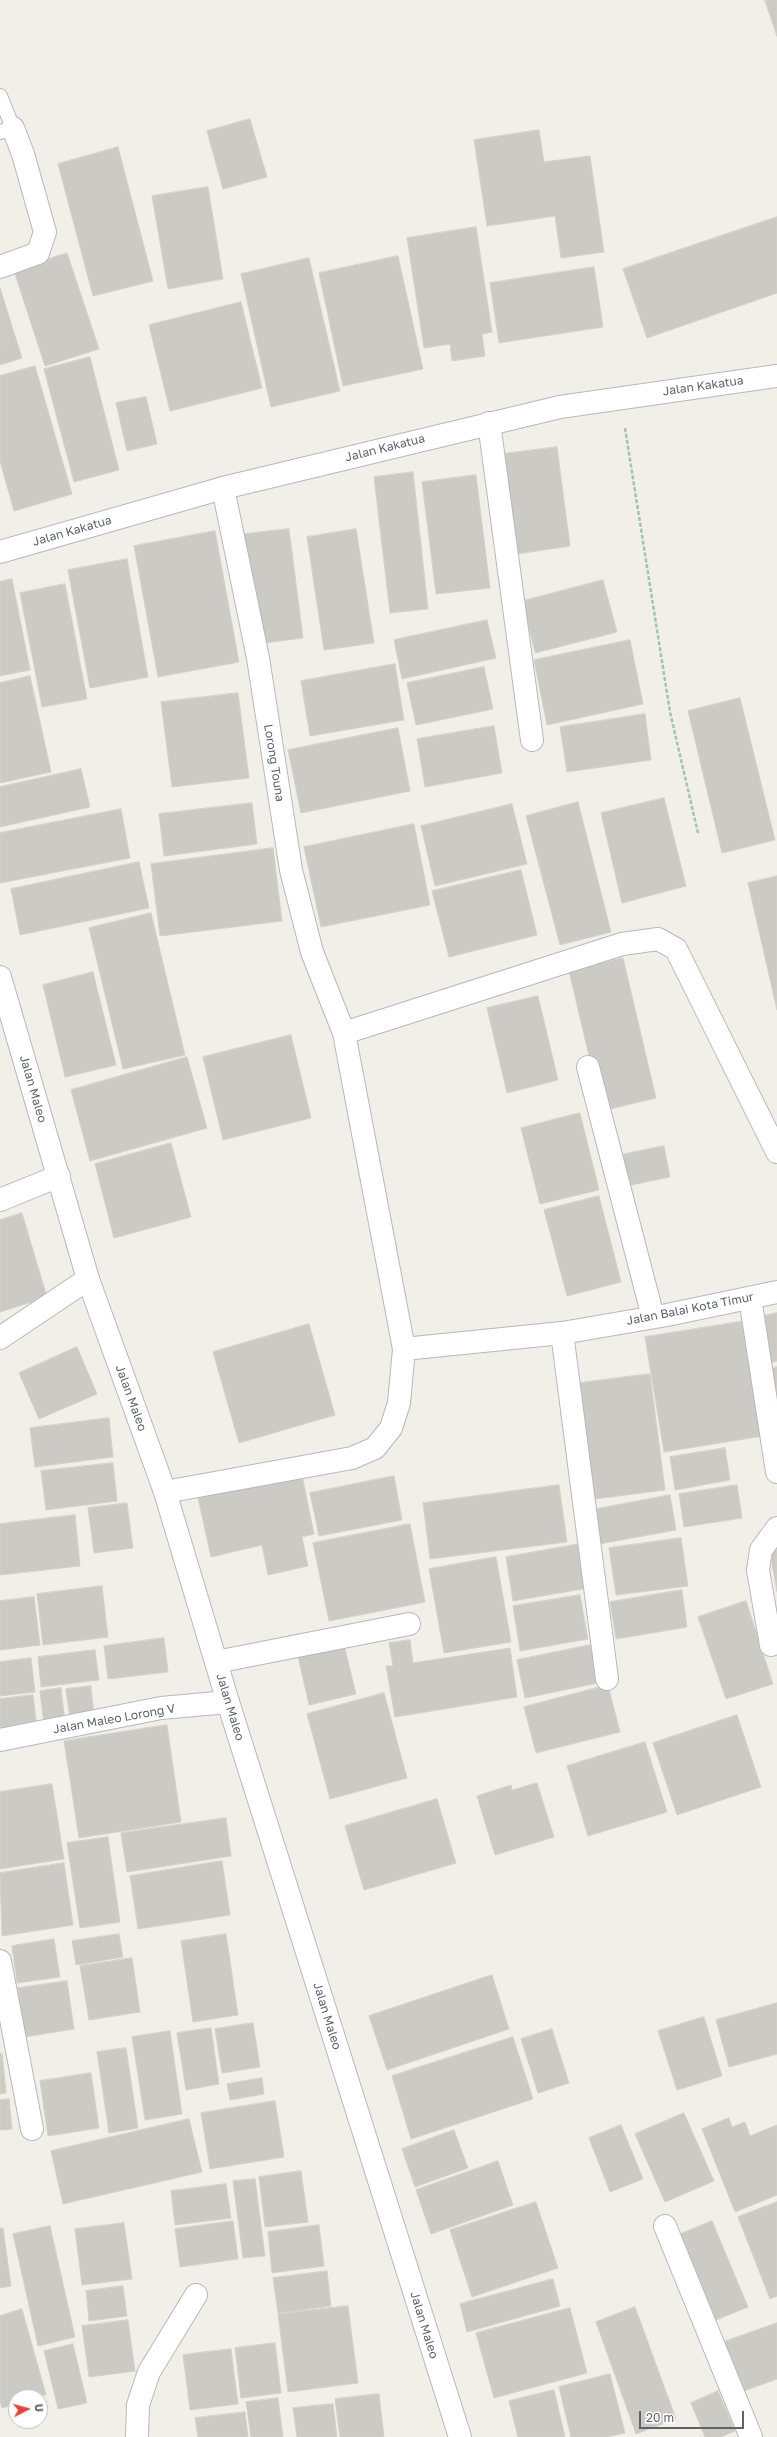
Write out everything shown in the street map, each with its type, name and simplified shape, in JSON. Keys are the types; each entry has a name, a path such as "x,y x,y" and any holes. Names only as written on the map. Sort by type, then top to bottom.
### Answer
{"street":[{"path":"0,267 38,253 44,232 23,154 6,130"},
{"name":"Jalan Kakatua","path":"0,552 224,488 489,423 560,407 777,376"},
{"path":"489,423 532,740"},
{"name":"Lorong Touna","path":"165,1492 352,1458 375,1448 391,1428 399,1403 404,1349 344,1033 312,952 291,870 258,658 224,488"},
{"path":"344,1033 622,944 658,939 676,949 777,1152"},
{"name":"Jalan Maleo","path":"0,976 88,1279 165,1492 228,1702 460,2437"},
{"path":"588,1067 653,1317"},
{"path":"0,1200 59,1176"},
{"path":"0,1338 88,1279"},
{"name":"Jalan Balai Kota Timur","path":"404,1349 562,1333 653,1317 777,1292"},
{"path":"750,1298 777,1472"},
{"path":"562,1333 606,1678"},
{"path":"771,1645 758,1570 761,1550 777,1528"},
{"path":"216,1662 409,1624"},
{"name":"Jalan Maleo Lorong V","path":"0,1740 161,1708 228,1702"},
{"path":"0,1961 32,2129"},
{"path":"665,2226 751,2437"},
{"path":"137,2437 138,2405 149,2372 196,2295"}],"lane":[{"path":"0,96 6,130"}],"path":[{"path":"620,398 670,712 698,832"}],"building":[{"path":"765,0 777,0 777,36"},
{"path":"250,119 267,177 223,189 207,131"},
{"path":"539,130 544,162 590,156 604,252 561,258 555,216 487,226 474,140"},
{"path":"118,147 153,281 93,296 58,164"},
{"path":"208,187 223,279 168,289 152,196"},
{"path":"777,217 777,293 647,338 623,269"},
{"path":"476,227 492,332 482,334 485,356 452,361 450,344 424,348 407,238"},
{"path":"67,253 99,349 45,366 14,271"},
{"path":"398,256 423,369 343,386 319,273"},
{"path":"309,258 340,391 271,407 241,274"},
{"path":"594,267 603,327 499,343 490,283"},
{"path":"0,288 22,358 0,365"},
{"path":"241,302 262,388 170,411 149,325"},
{"path":"90,357 119,470 74,482 44,369"},
{"path":"35,366 72,494 14,511 0,461 0,376"},
{"path":"146,397 157,444 127,451 116,403"},
{"path":"557,447 570,546 517,554 503,454"},
{"path":"413,472 428,609 390,613 374,477"},
{"path":"476,475 490,588 436,594 422,482"},
{"path":"289,529 303,638 257,644 244,534"},
{"path":"356,529 374,643 324,650 307,537"},
{"path":"215,531 239,662 158,677 134,546"},
{"path":"127,559 148,677 90,688 68,570"},
{"path":"12,579 30,670 0,676 0,582"},
{"path":"603,580 617,632 535,653 523,601"},
{"path":"65,584 87,699 42,707 20,593"},
{"path":"487,620 496,658 402,679 394,640"},
{"path":"630,640 643,704 547,725 534,660"},
{"path":"395,664 404,720 310,736 301,681"},
{"path":"484,667 493,709 416,725 407,683"},
{"path":"30,676 51,772 0,783 0,683"},
{"path":"238,693 249,778 172,787 161,702"},
{"path":"740,698 775,840 722,853 688,711"},
{"path":"645,714 651,760 567,772 560,727"},
{"path":"494,726 502,773 425,787 417,739"},
{"path":"398,728 410,791 301,813 288,750"},
{"path":"81,769 90,807 0,827 0,787"},
{"path":"664,798 686,886 622,903 601,813"},
{"path":"578,802 611,932 560,945 526,816"},
{"path":"252,803 257,844 164,856 159,814"},
{"path":"512,804 527,864 435,886 421,826"},
{"path":"121,809 130,858 0,883 0,833"},
{"path":"414,824 430,905 321,927 304,847"},
{"path":"273,848 282,921 160,936 151,864"},
{"path":"139,862 149,908 20,935 11,889"},
{"path":"521,870 537,935 449,957 432,891"},
{"path":"777,876 777,1010 748,883"},
{"path":"151,913 185,1055 123,1069 89,928"},
{"path":"623,958 656,1098 602,1111 569,971"},
{"path":"93,972 116,1065 65,1077 43,985"},
{"path":"538,996 558,1080 507,1093 487,1008"},
{"path":"291,1035 311,1118 223,1140 203,1057"},
{"path":"187,1057 207,1128 90,1161 71,1090"},
{"path":"580,1113 599,1190 540,1204 521,1128"},
{"path":"171,1143 191,1217 114,1238 95,1164"},
{"path":"664,1146 670,1177 617,1188 611,1157"},
{"path":"599,1196 621,1282 567,1296 544,1210"},
{"path":"22,1213 47,1297 0,1312 0,1220"},
{"path":"777,1313 777,1361 768,1363 759,1317"},
{"path":"745,1321 763,1436 664,1452 645,1337"},
{"path":"309,1324 335,1415 239,1443 213,1352"},
{"path":"77,1347 97,1394 39,1419 19,1373"},
{"path":"777,1367 777,1406 770,1369"},
{"path":"650,1374 665,1490 595,1499 579,1383"},
{"path":"109,1418 113,1457 35,1467 30,1428"},
{"path":"725,1448 730,1480 675,1490 670,1457"},
{"path":"113,1463 117,1501 46,1510 41,1471"},
{"path":"302,1475 314,1534 302,1537 308,1566 268,1575 262,1545 211,1557 198,1498"},
{"path":"394,1476 402,1520 319,1536 310,1493"},
{"path":"559,1485 567,1542 430,1559 423,1503"},
{"path":"737,1485 742,1518 684,1527 679,1494"},
{"path":"670,1495 676,1530 599,1544 592,1510"},
{"path":"127,1503 133,1548 94,1553 88,1508"},
{"path":"75,1515 80,1566 0,1575 0,1524"},
{"path":"410,1524 425,1602 329,1621 313,1543"},
{"path":"681,1538 688,1586 616,1595 609,1548"},
{"path":"580,1544 588,1588 513,1601 506,1557"},
{"path":"777,1550 777,1592 770,1552"},
{"path":"496,1557 511,1642 444,1653 429,1569"},
{"path":"102,1586 108,1637 43,1645 37,1594"},
{"path":"682,1590 687,1627 616,1639 610,1602"},
{"path":"580,1595 588,1639 520,1651 513,1606"},
{"path":"34,1597 40,1645 0,1650 0,1601"},
{"path":"746,1601 773,1684 726,1699 698,1617"},
{"path":"164,1638 168,1672 108,1679 104,1646"},
{"path":"410,1640 413,1663 510,1648 517,1697 395,1717 386,1666 393,1666 389,1643"},
{"path":"344,1645 356,1694 309,1705 298,1656"},
{"path":"590,1645 598,1683 525,1698 517,1660"},
{"path":"95,1650 99,1680 41,1687 38,1657"},
{"path":"31,1658 35,1692 0,1696 0,1662"},
{"path":"608,1685 620,1732 536,1753 524,1707"},
{"path":"91,1686 94,1716 70,1719 66,1689"},
{"path":"61,1688 65,1722 44,1725 40,1691"},
{"path":"384,1693 407,1778 330,1799 307,1714"},
{"path":"33,1695 37,1728 0,1733 0,1699"},
{"path":"737,1715 761,1787 677,1815 653,1743"},
{"path":"167,1725 181,1822 79,1838 64,1741"},
{"path":"645,1742 667,1812 588,1836 567,1766"},
{"path":"537,1783 554,1837 495,1855 477,1796 511,1785 512,1790"},
{"path":"52,1784 64,1859 0,1869 0,1792"},
{"path":"437,1799 456,1863 364,1890 345,1826"},
{"path":"226,1818 231,1856 127,1872 121,1833"},
{"path":"108,1837 120,1922 80,1928 67,1843"},
{"path":"222,1861 230,1915 138,1929 130,1876"},
{"path":"64,1863 73,1925 2,1936 0,1873"},
{"path":"119,1934 123,1957 76,1965 72,1941"},
{"path":"226,1934 238,2015 193,2022 181,1941"},
{"path":"54,1939 60,1977 17,1983 12,1946"},
{"path":"132,1958 140,2012 89,2020 80,1966"},
{"path":"492,1975 509,2029 387,2070 369,2016"},
{"path":"67,1981 74,2029 25,2037 18,1988"},
{"path":"777,2003 777,2054 729,2067 716,2020"},
{"path":"704,2017 722,2076 677,2090 658,2031"},
{"path":"253,2023 260,2067 222,2073 215,2029"},
{"path":"211,2028 219,2084 186,2090 177,2033"},
{"path":"552,2029 569,2083 538,2093 521,2039"},
{"path":"170,2031 182,2114 145,2120 132,2037"},
{"path":"513,2037 533,2099 411,2139 392,2076"},
{"path":"126,2048 138,2128 109,2133 97,2052"},
{"path":"2,2053 6,2093 0,2094 0,2054"},
{"path":"91,2073 99,2128 48,2136 40,2081"},
{"path":"262,2078 264,2094 230,2100 227,2084"},
{"path":"9,2099 12,2129 0,2130 0,2100"},
{"path":"275,2101 284,2157 210,2169 201,2113"},
{"path":"684,2113 714,2181 665,2202 635,2134"},
{"path":"729,2118 732,2127 745,2122 750,2136 777,2125 777,2195 735,2212 702,2129"},
{"path":"189,2119 202,2172 63,2204 51,2151"},
{"path":"621,2125 643,2179 610,2192 589,2138"},
{"path":"454,2130 468,2168 415,2187 402,2149"},
{"path":"498,2161 513,2205 431,2234 416,2190"},
{"path":"301,2171 308,2222 265,2227 259,2177"},
{"path":"255,2179 265,2256 243,2258 233,2181"},
{"path":"226,2184 231,2218 175,2225 171,2191"},
{"path":"536,2202 558,2268 472,2297 450,2230"},
{"path":"777,2202 777,2296 770,2299 738,2217"},
{"path":"233,2221 238,2259 180,2267 175,2229"},
{"path":"712,2221 748,2307 706,2324 671,2238"},
{"path":"124,2223 132,2279 82,2285 75,2229"},
{"path":"319,2225 324,2266 272,2273 268,2232"},
{"path":"50,2226 75,2337 38,2346 13,2234"},
{"path":"0,2228 3,2228 11,2286 0,2288"},
{"path":"327,2271 331,2306 278,2313 273,2278"},
{"path":"553,2279 560,2306 467,2332 460,2304"},
{"path":"123,2286 127,2316 89,2321 86,2291"},
{"path":"348,2306 358,2383 288,2392 278,2314"},
{"path":"635,2307 676,2419 636,2434 596,2322"},
{"path":"570,2308 587,2373 494,2398 476,2333"},
{"path":"22,2309 44,2389 8,2389 8,2406 2,2408 0,2401 0,2316"},
{"path":"128,2320 135,2371 89,2377 82,2326"},
{"path":"777,2323 777,2379 738,2393 721,2343"},
{"path":"275,2343 281,2393 241,2398 235,2348"},
{"path":"73,2344 87,2403 58,2409 44,2351"},
{"path":"231,2349 238,2404 190,2410 183,2355"},
{"path":"610,2374 625,2433 607,2437 571,2437 559,2387"},
{"path":"554,2390 565,2437 518,2437 509,2401"},
{"path":"718,2391 735,2431 721,2437 705,2437 691,2403"},
{"path":"379,2394 384,2437 340,2437 335,2399"},
{"path":"278,2398 283,2437 251,2437 246,2402"},
{"path":"333,2404 337,2437 297,2437 293,2408"},
{"path":"245,2412 248,2437 198,2437 195,2418"}]}
